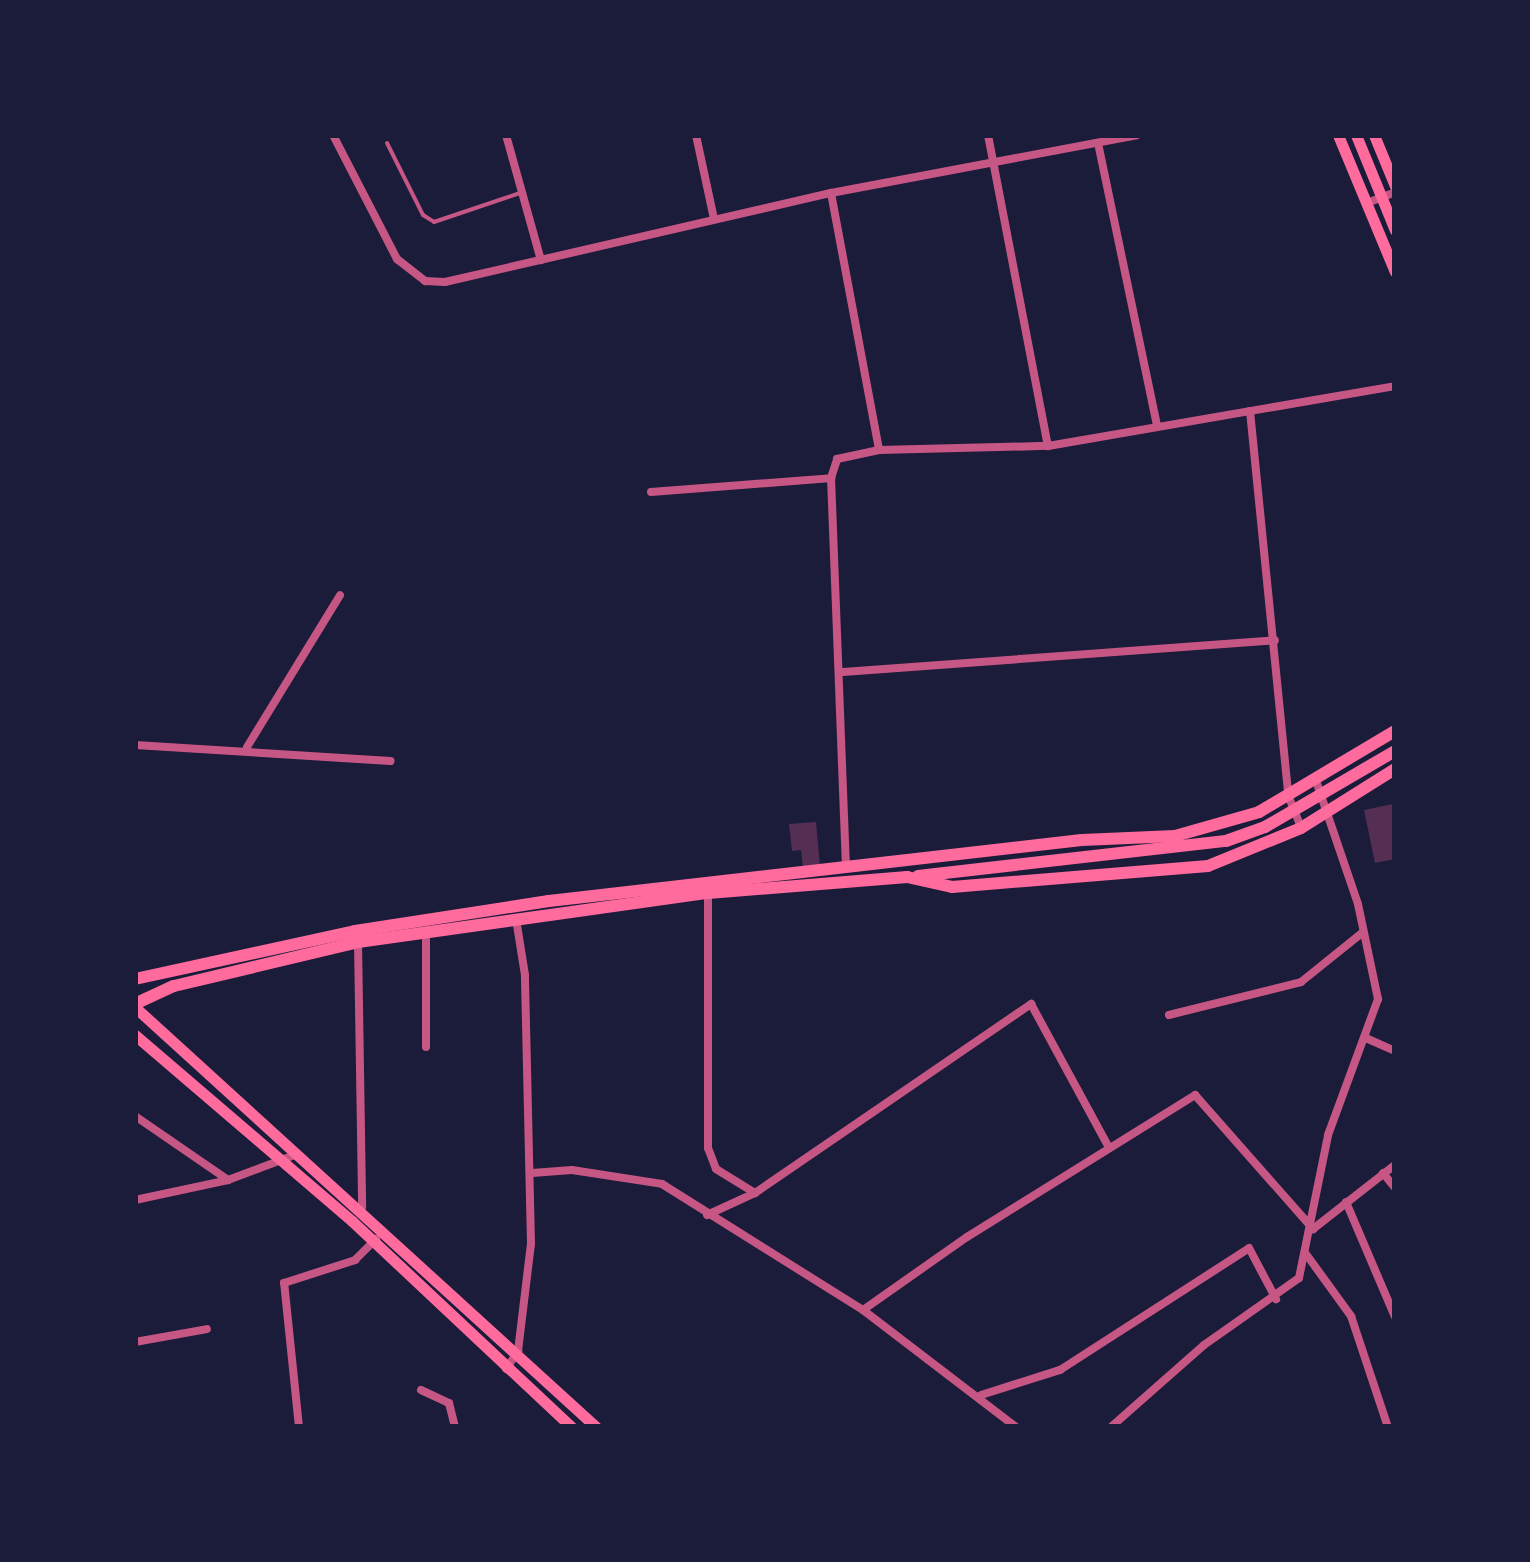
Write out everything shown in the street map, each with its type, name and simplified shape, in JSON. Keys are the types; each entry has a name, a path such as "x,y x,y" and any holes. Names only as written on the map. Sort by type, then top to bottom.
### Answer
{"highway":[{"path":"514,913 358,942 174,986 137,1008 135,982 354,931 708,887 846,876 1082,840 1175,836 1234,824 1395,731"},
{"path":"846,876 908,877 1176,852 1264,827 1395,751"},
{"path":"908,877 952,886 1208,866 1301,828 1395,769"}],"main road":[{"path":"1338,135 1395,272"},
{"path":"1356,135 1395,230"},
{"path":"1374,135 1395,189"},
{"path":"137,1008 362,1207 384,1232 518,1351 596,1427"},
{"path":"138,1037 282,1160 571,1427"}],"street":[{"path":"333,135 398,259 412,273 444,282 831,192 1138,135"},
{"path":"696,135 714,219"},
{"path":"988,135 1048,446"},
{"path":"510,136 540,260"},
{"path":"1098,143 1157,426"},
{"path":"1366,203 1395,189"},
{"path":"831,192 879,450"},
{"path":"846,876 842,672 831,478 837,459 879,450 1048,446 1395,386"},
{"path":"1250,411 1288,795 1301,828"},
{"path":"651,492 831,478"},
{"path":"247,748 340,594"},
{"path":"842,672 1275,640"},
{"path":"135,745 247,748 390,761"},
{"path":"1110,1427 1204,1345 1276,1299 1299,1278 1313,1228 1328,1135 1368,1039 1378,998 1328,811 1315,778"},
{"path":"708,887 708,1148 716,1168 755,1194"},
{"path":"506,1369 518,1351 532,1173 525,974 514,913"},
{"path":"426,932 426,1047"},
{"path":"1169,1015 1301,982 1362,934"},
{"path":"358,942 362,1207"},
{"path":"707,1215 755,1194 1031,1004 1108,1146"},
{"path":"1368,1039 1395,1051"},
{"path":"862,1310 1108,1146 1195,1095 1313,1228"},
{"path":"135,1116 228,1180"},
{"path":"135,1200 228,1180 302,1153"},
{"path":"1313,1228 1395,1164"},
{"path":"532,1173 572,1170 662,1184 862,1310 981,1395 1016,1427"},
{"path":"1382,1172 1395,1188"},
{"path":"1346,1202 1395,1317"},
{"path":"300,1427 284,1283 355,1260 384,1232"},
{"path":"981,1395 1060,1370 1249,1248 1276,1299"},
{"path":"1306,1254 1350,1316 1388,1427"},
{"path":"135,1342 207,1328"},
{"path":"421,1390 449,1403 455,1427"}],"lane":[{"path":"386,142 423,215 434,222 522,192"}],"building":[{"path":"1393,804 1395,859 1375,863 1364,810"},
{"path":"816,822 820,866 803,868 801,850 792,851 789,824"}]}
